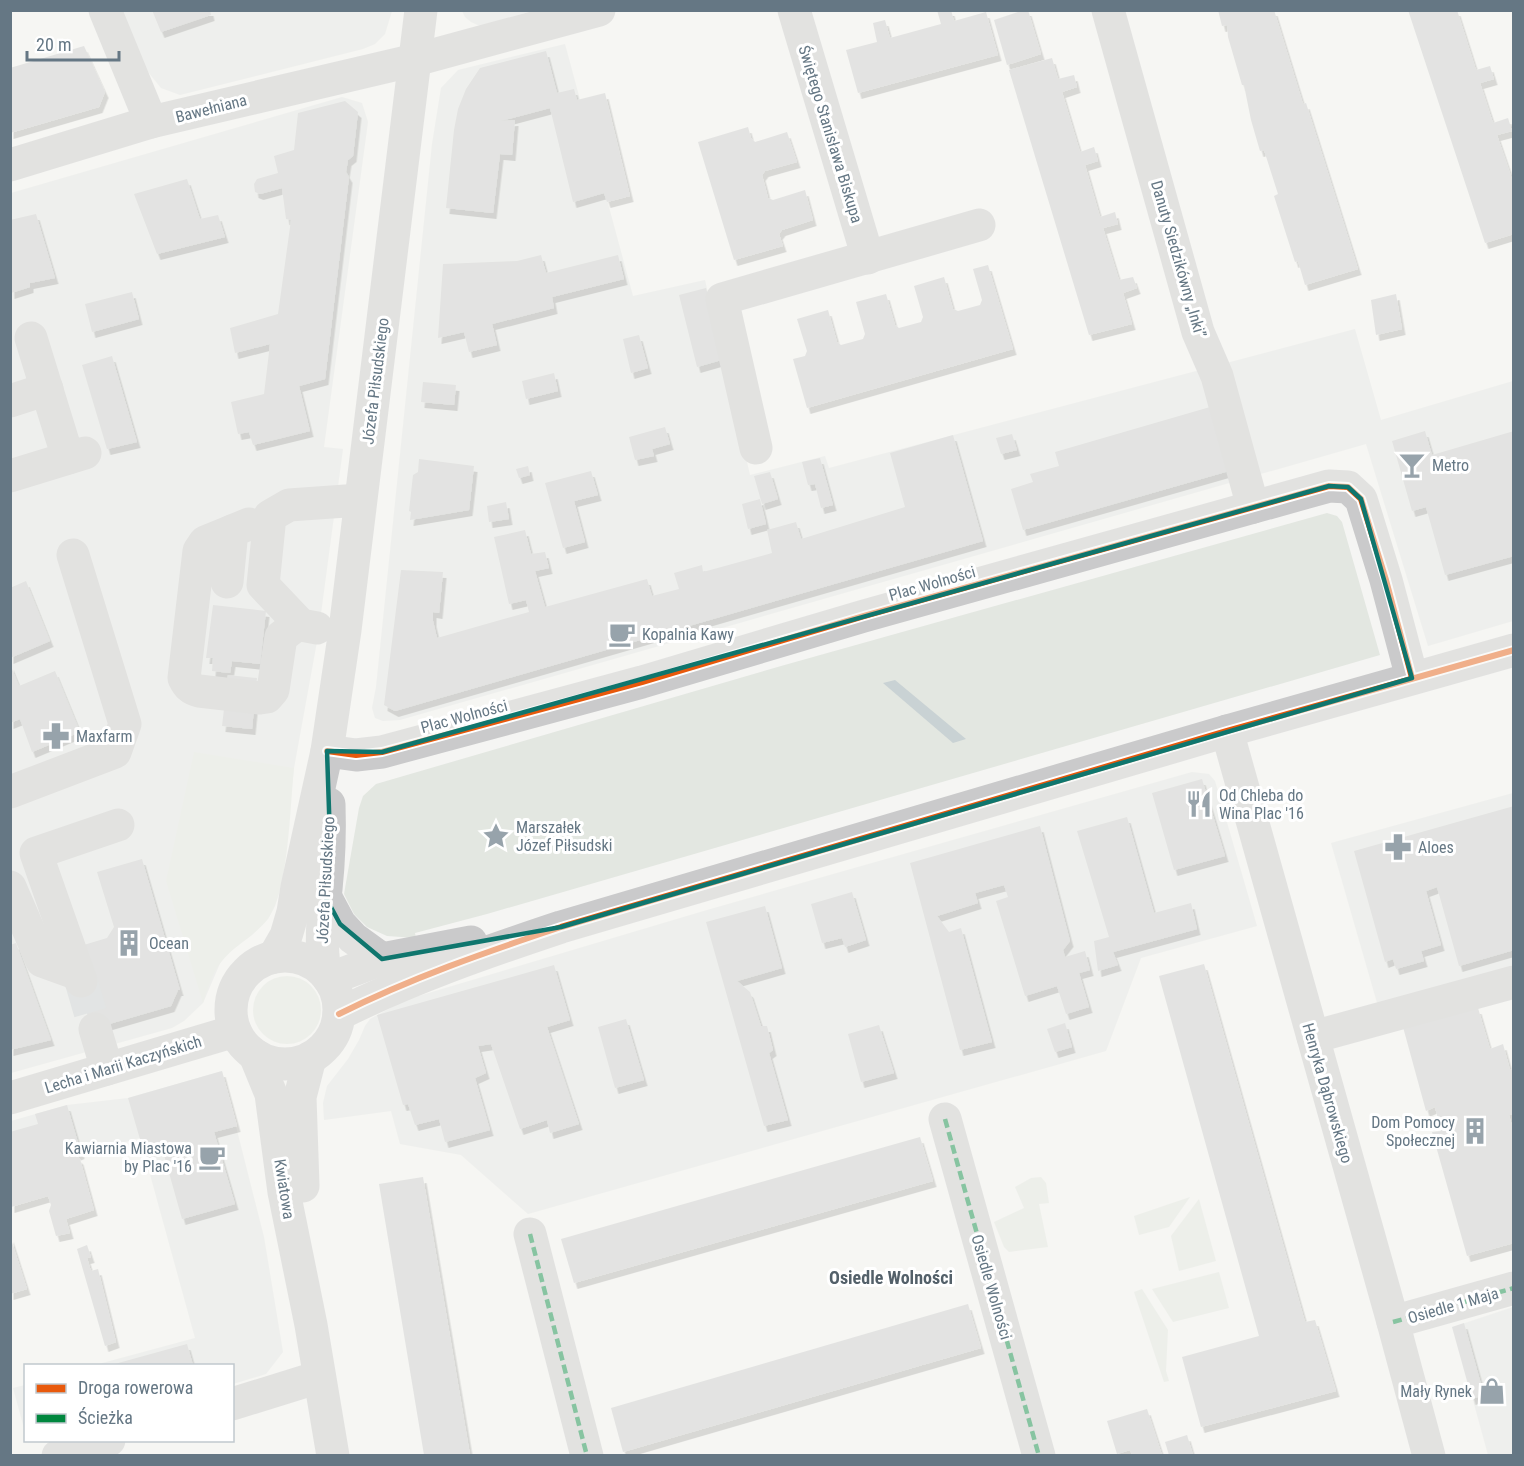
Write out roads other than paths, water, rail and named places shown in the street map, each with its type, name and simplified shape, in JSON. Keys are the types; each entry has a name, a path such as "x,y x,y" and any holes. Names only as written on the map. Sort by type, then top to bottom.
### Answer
{"street":[{"path":"105,10 151,122"},
{"name":"Józefa Piłsudskiego","path":"274,957 286,936 293,912 327,751 345,630 421,10"},
{"name":"Bawełniana","path":"10,165 151,122 415,60 599,10"},
{"name":"Świętego Stanisława Biskupa","path":"794,10 868,258"},
{"name":"Danuty Siedzikówny „Inki”","path":"1108,10 1198,332 1217,376 1253,507"},
{"path":"756,448 722,299 979,225"},
{"path":"10,476 76,455 47,389 31,338"},
{"path":"10,401 47,389"},
{"name":"Plac Wolności","path":"327,751 356,755 382,752 642,682 876,613 1329,486 1348,487 1361,499 1413,678"},
{"path":"298,623 281,637 273,690 267,696 260,698 191,689 184,678 211,580 232,531 270,516 289,505 360,500"},
{"path":"263,585 270,516"},
{"path":"10,792 116,752 125,724 73,555"},
{"path":"211,580 263,585 301,626 345,630"},
{"path":"339,1014 380,994 463,960 561,927 1227,731 1514,650"},
{"name":"Henryka Dąbrowskiego","path":"1227,731 1429,1455"},
{"name":"Józefa Piłsudskiego","path":"327,751 330,839 321,931 321,952 327,976"},
{"path":"10,887 42,961 79,977 36,853 118,825"},
{"path":"325,896 340,924 353,938 382,959"},
{"path":"327,976 382,959 561,927"},
{"path":"286,956 298,957 310,962 327,976 338,1000 339,1014 330,1040 321,1050 301,1061 282,1064 245,1043 231,1008 234,991 243,975 257,964 274,957 286,956"},
{"path":"1312,1036 1514,982"},
{"path":"96,1029 107,1069"},
{"name":"Lecha i Marii Kaczyńskich","path":"10,1098 107,1069 245,1043"},
{"name":"Kwiatowa","path":"245,1043 272,1095 284,1192 311,1325 333,1455"},
{"name":"Kwiatowa","path":"309,1058 300,1097 311,1325"},
{"name":"Osiedle Wolności","path":"945,1119 1039,1455"},
{"path":"530,1234 587,1455"},
{"name":"Osiedle 1 Maja","path":"1393,1322 1514,1288"},
{"path":"234,1403 319,1377"},
{"path":"58,1455 102,1442"}],"tunnel":[{"path":"81,981 95,1029"}],"place":[{"name":"Metro","path":"1412,465"},
{"name":"Kopalnia Kawy","path":"622,634"},
{"name":"Maxfarm","path":"56,736"},
{"name":"Od Chleba do Wina Plac '16","path":"1199,804"},
{"name":"Marszałek Józef Piłsudski","path":"496,836"},
{"name":"Aloes","path":"1398,847"},
{"name":"Ocean","path":"129,943"},
{"name":"Dom Pomocy Społecznej","path":"1475,1131"},
{"name":"Kawiarnia Miastowa by Plac '16","path":"212,1157"},
{"name":"Mały Rynek","path":"1492,1391"}],"district":[{"name":"Osiedle Wolności","path":"891,1278"}]}
